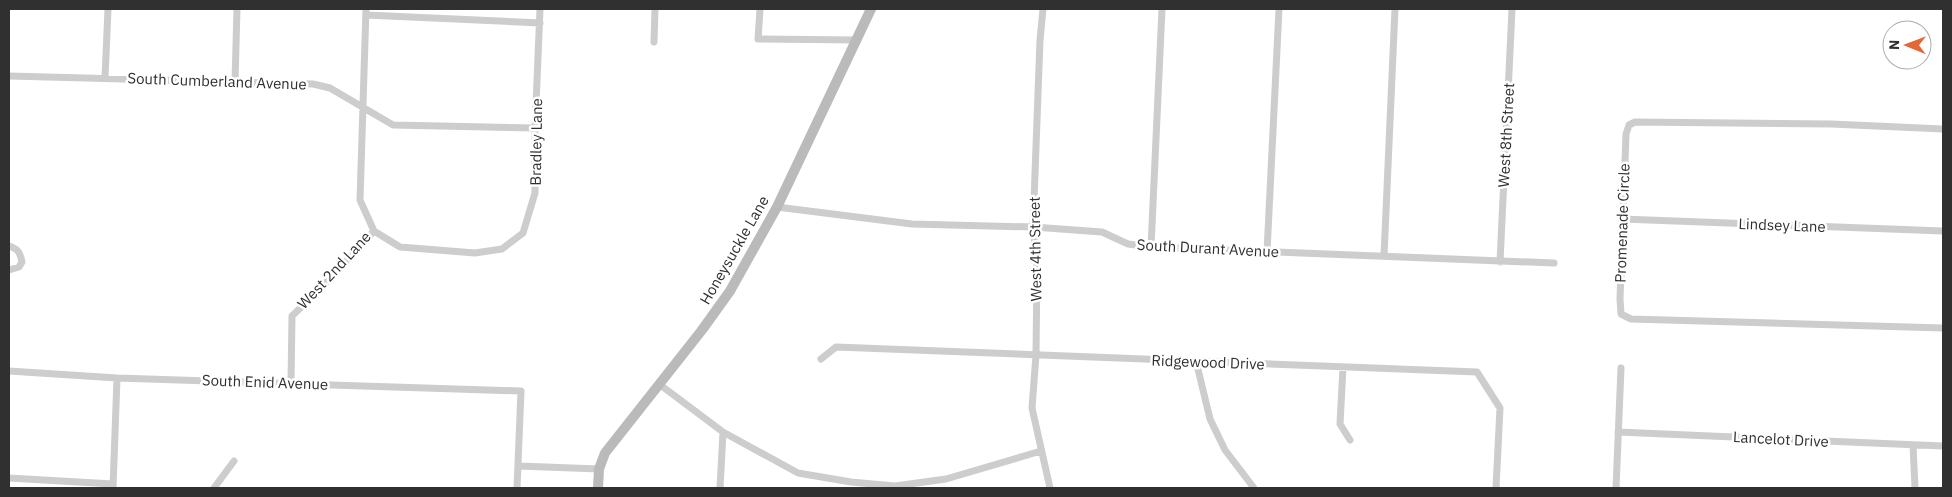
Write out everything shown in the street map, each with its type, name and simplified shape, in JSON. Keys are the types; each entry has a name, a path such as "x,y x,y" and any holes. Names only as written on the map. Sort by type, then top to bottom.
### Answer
{"street":[{"path":"105,78 108,9"},
{"path":"235,82 237,9"},
{"name":"Bradley Lane","path":"374,231 400,247 475,253 502,249 523,233 535,193 535,128 540,9"},
{"path":"654,42 655,9"},
{"path":"760,9 758,39 856,40"},
{"name":"Honeysuckle Lane","path":"598,488 599,469 605,454 702,330 730,291 777,207 871,9"},
{"name":"West 4th Street","path":"1043,9 1040,40 1033,227 1037,267 1036,355 1032,408 1050,488"},
{"path":"1151,248 1162,9"},
{"path":"1267,252 1279,9"},
{"path":"1384,256 1395,9"},
{"name":"West 8th Street","path":"1500,262 1512,9"},
{"path":"366,12 540,23"},
{"name":"West 2nd Lane","path":"291,382 292,316 374,231 360,200 366,12"},
{"name":"South Cumberland Avenue","path":"9,76 313,84 330,88 393,125 535,128"},
{"name":"Promenade Circle","path":"1943,129 1831,124 1635,122 1629,125 1626,134 1620,299 1621,314 1631,319 1943,328"},
{"name":"South Durant Avenue","path":"777,207 912,224 1033,227 1102,232 1128,244 1151,248 1554,263"},
{"name":"Lindsey Lane","path":"1622,219 1943,231"},
{"path":"9,246 20,252 22,262 19,267 9,270"},
{"name":"Ridgewood Drive","path":"821,359 836,347 1477,372 1500,408 1496,488"},
{"path":"1196,361 1210,419 1225,450 1254,488"},
{"path":"1343,367 1340,424 1350,440"},
{"path":"1616,488 1621,368"},
{"name":"South Enid Avenue","path":"9,371 117,378 291,382 521,391 519,466"},
{"path":"9,478 113,486 117,378"},
{"path":"658,384 723,432 798,473 851,485 895,486 946,479 1041,451"},
{"path":"720,488 723,432"},
{"name":"Lancelot Drive","path":"1618,432 1943,446"},
{"path":"1913,445 1915,488"},
{"path":"214,488 234,461"},
{"path":"517,488 519,466 599,469"}]}
